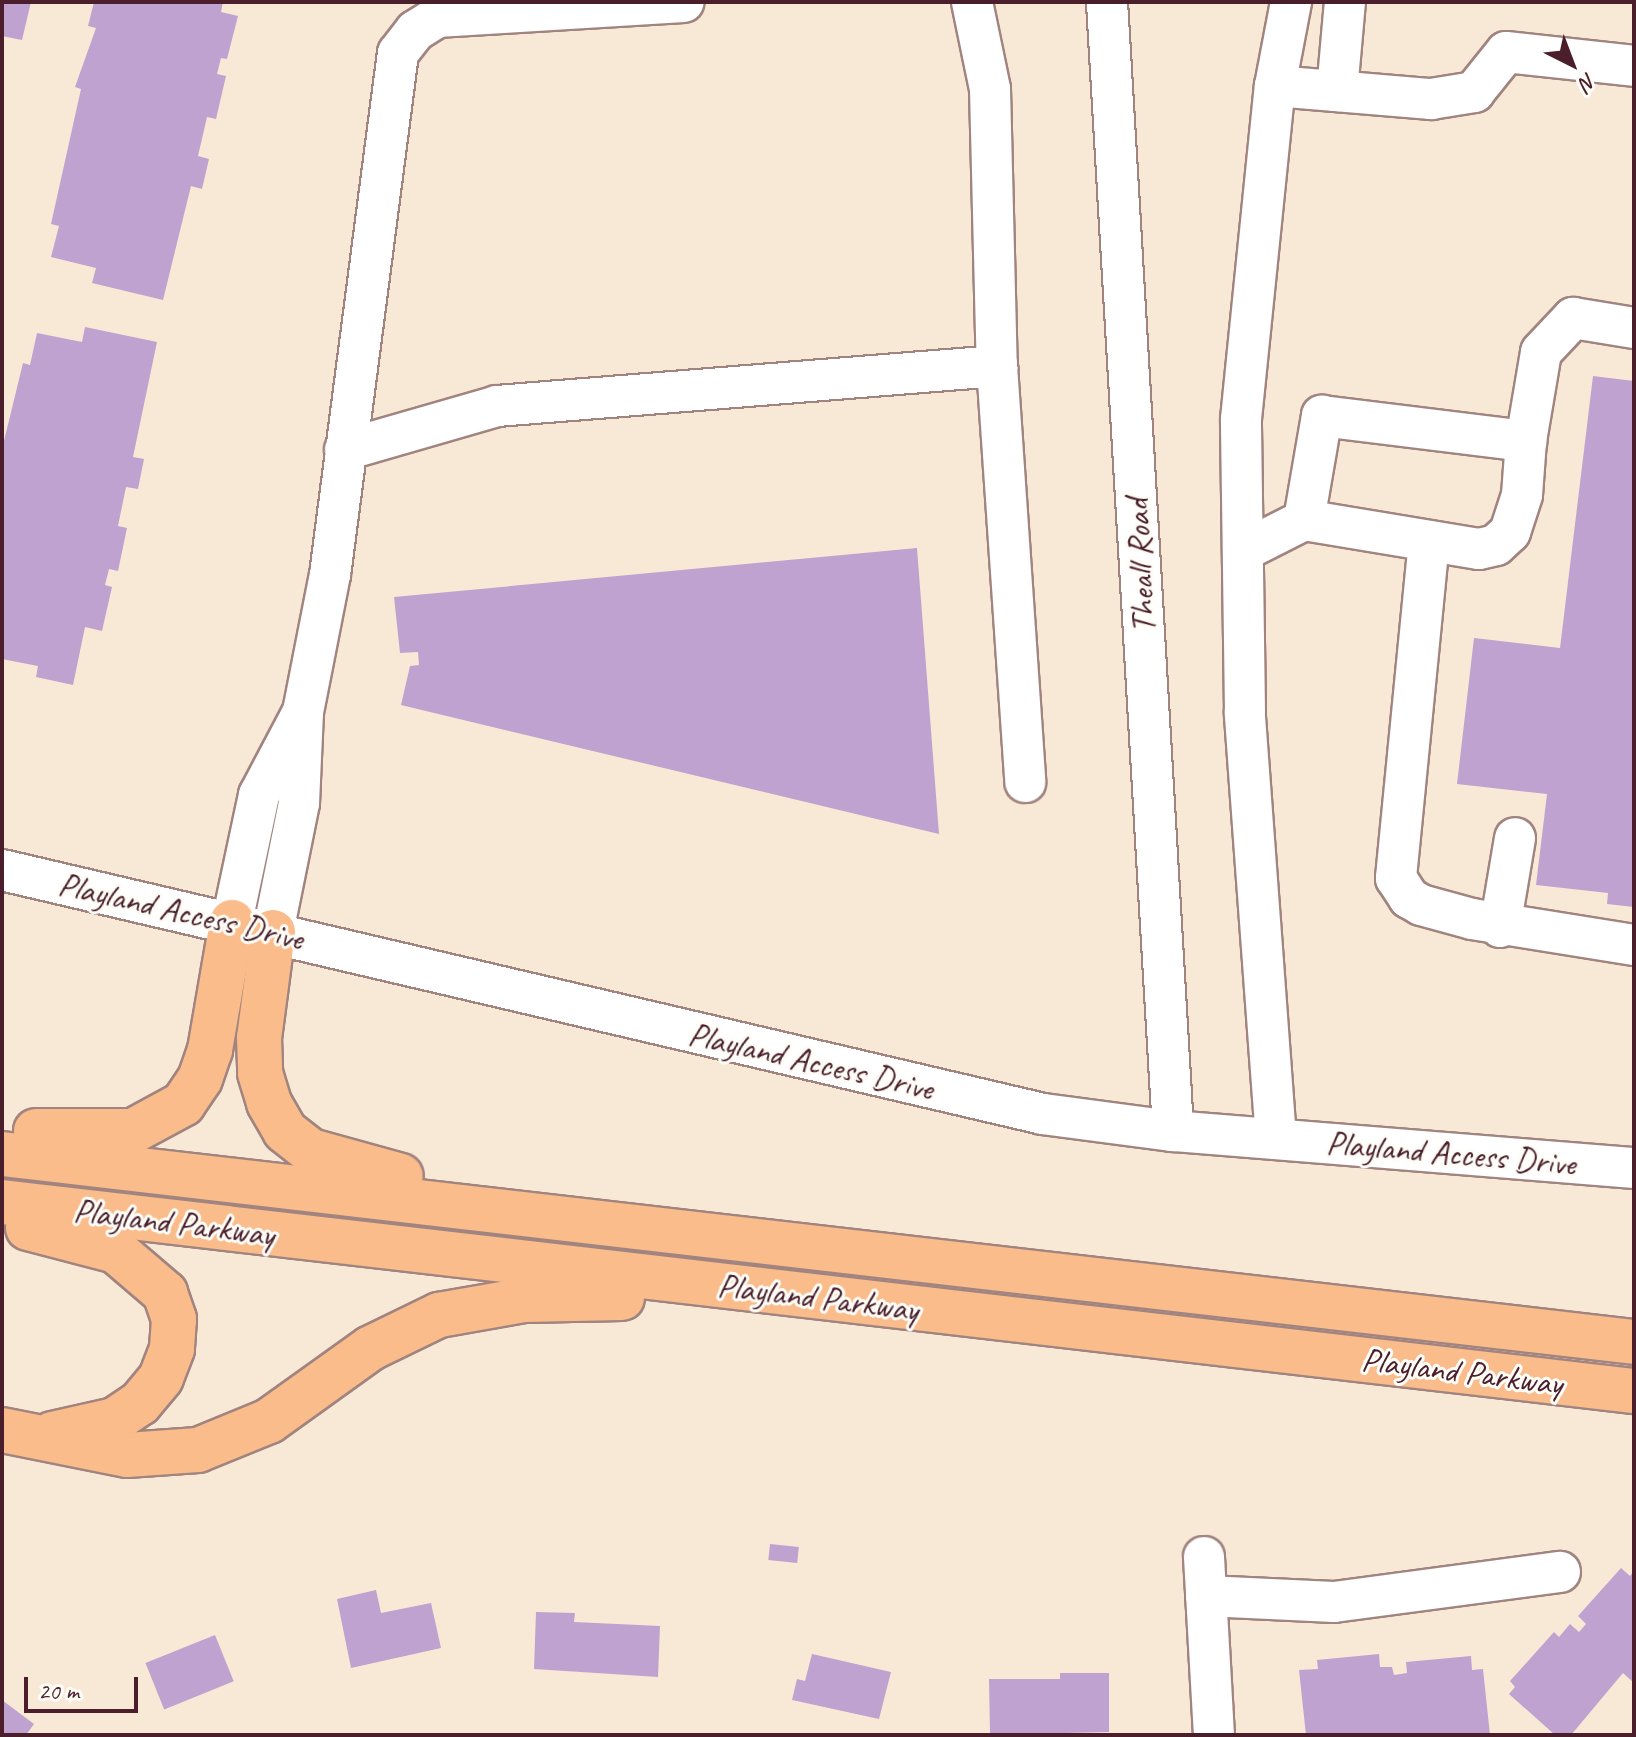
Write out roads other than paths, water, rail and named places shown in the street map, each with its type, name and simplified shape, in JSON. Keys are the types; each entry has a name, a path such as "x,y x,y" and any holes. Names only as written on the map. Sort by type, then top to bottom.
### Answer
{"main road":[{"path":"2,1130 133,1131 183,1104 210,1050 253,927"},
{"path":"253,927 260,1073 285,1131 311,1151 349,1165 661,1232"},
{"name":"Playland Parkway","path":"2,1154 1634,1342"},
{"name":"Playland Parkway","path":"2,1202 1634,1391"},
{"path":"2,1222 116,1251 165,1293 174,1319 172,1349 161,1378 140,1403 115,1420 79,1431 18,1433"},
{"path":"18,1433 127,1455 198,1450 269,1421 405,1328 477,1305 524,1300 793,1295"}],"street":[{"path":"253,927 299,803 303,712 330,575 398,53 415,31 437,17 684,2"},
{"path":"972,2 990,89 997,366 1025,782"},
{"name":"Theall Road","path":"1107,2 1173,1131"},
{"path":"1276,1139 1245,712 1241,419 1275,86 1291,2"},
{"path":"1345,2 1347,92"},
{"path":"1275,86 1431,99 1474,92 1506,52 1634,66"},
{"path":"1243,551 1304,520 1479,549 1496,545 1510,532 1522,495 1526,441 1541,352 1573,318 1634,328"},
{"path":"345,450 497,406 997,366"},
{"path":"1304,520 1322,416 1436,433 1526,441"},
{"path":"1429,541 1396,878 1409,898 1421,905 1500,927 1634,945"},
{"path":"1500,927 1515,838"},
{"name":"Playland Access Drive","path":"2,870 986,1103 1173,1131 1634,1168"},
{"path":"1214,1735 1205,1576 1334,1602 1560,1572"}]}
